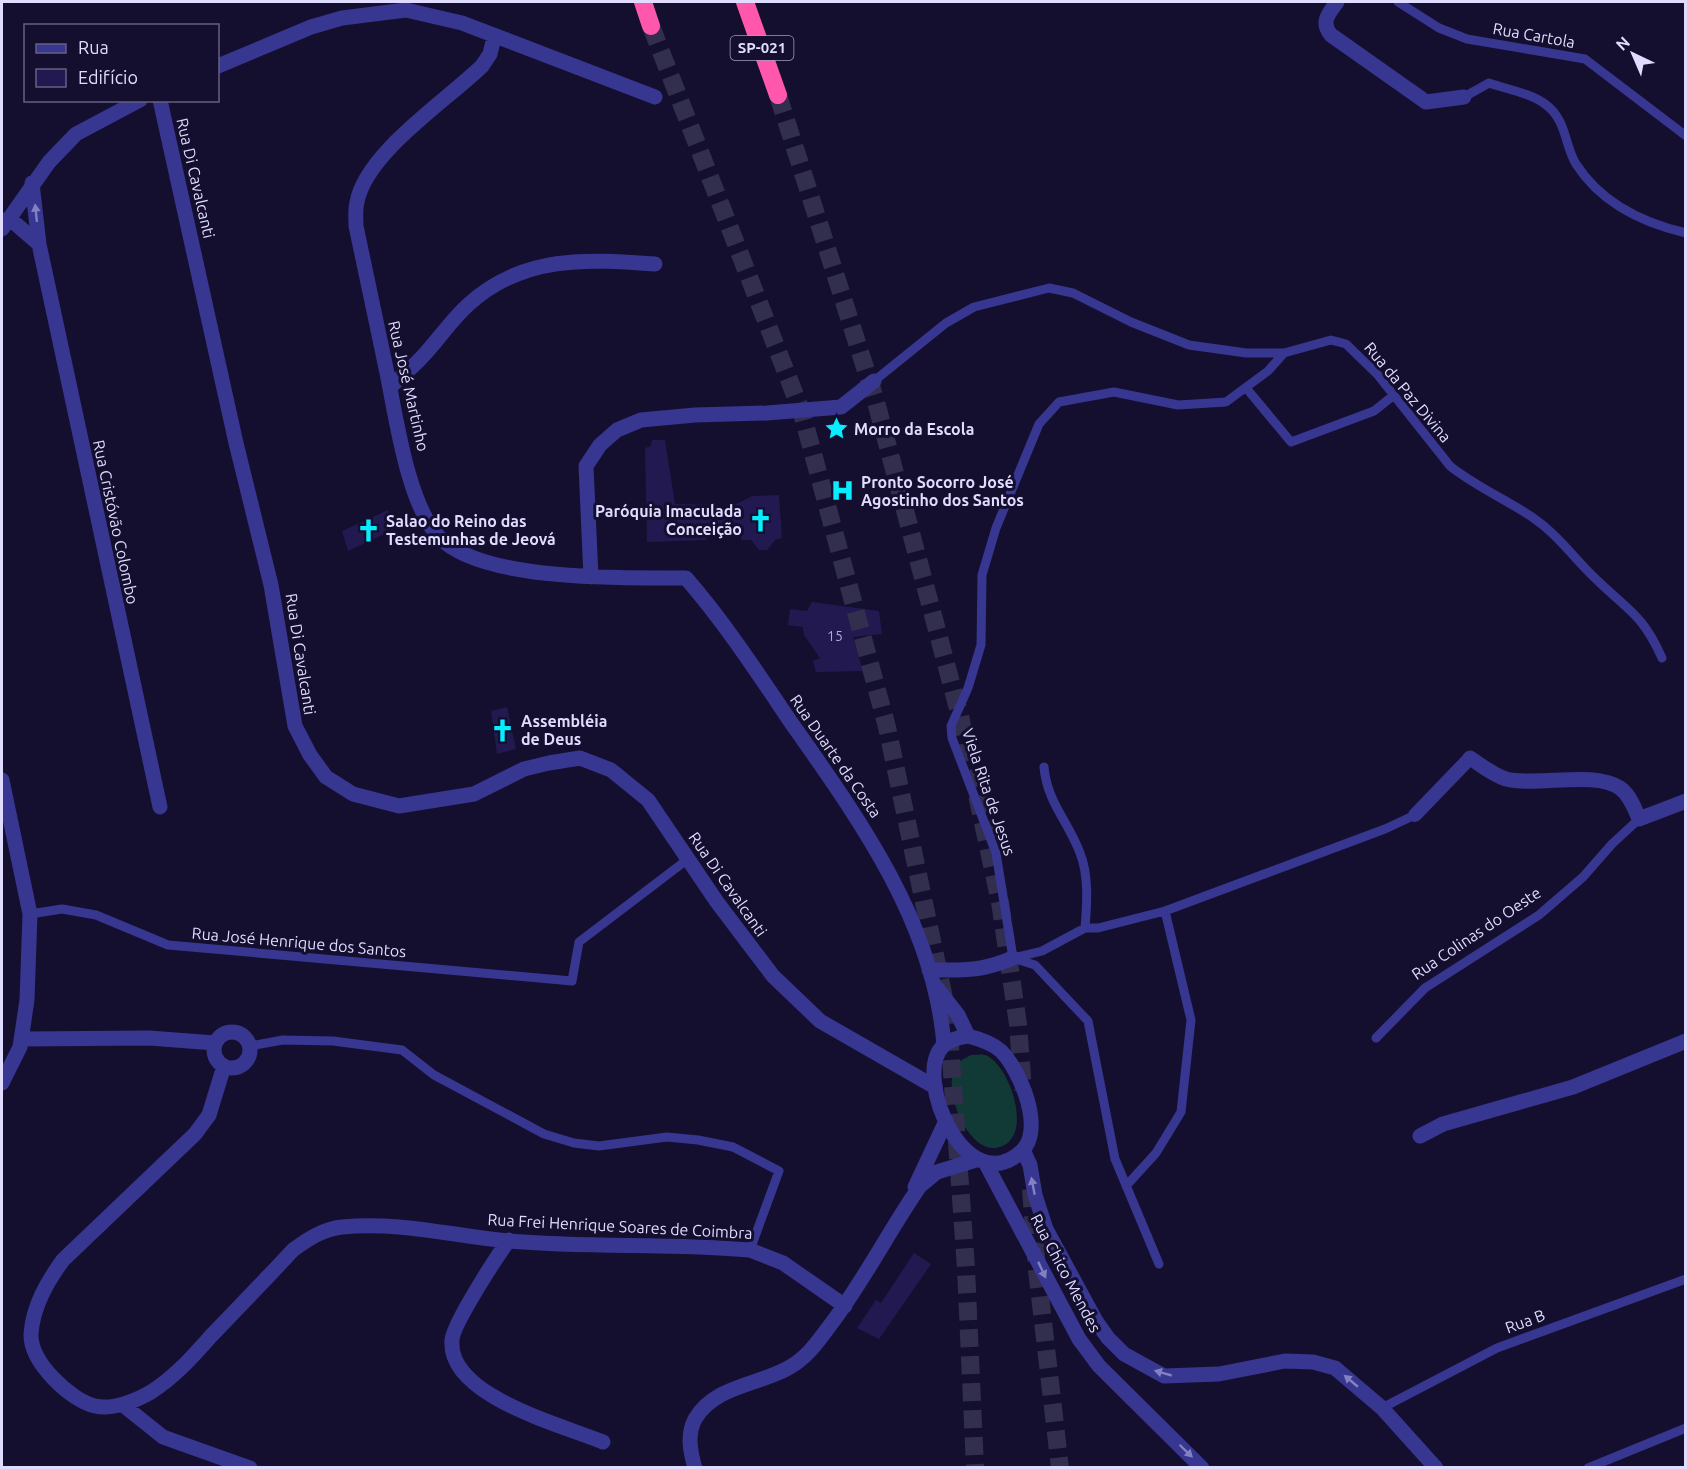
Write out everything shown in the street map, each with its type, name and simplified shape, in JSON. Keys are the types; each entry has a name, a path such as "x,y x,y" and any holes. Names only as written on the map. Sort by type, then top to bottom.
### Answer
{"highway":[{"path":"643,2 651,26"},
{"name":"SP-021","path":"745,2 778,95"}],"street":[{"path":"1337,2 1326,19 1327,30 1331,35 1426,102 1464,97"},
{"path":"219,66 311,27 342,18 406,10 462,23 655,97"},
{"name":"Rua José Martinho","path":"494,37 490,54 482,66 381,156 367,177 357,202 356,226 390,387 416,494 424,516 440,537 461,552 489,564 591,576 686,578"},
{"path":"39,244 5,223 32,183 76,134 136,102"},
{"name":"Rua Di Cavalcanti","path":"160,102 236,443 272,585 295,726 310,755 326,777 353,794 399,806 474,794 524,769 580,758 611,770 648,800 773,976 820,1021 936,1087"},
{"name":"Rua Cristóvão Colombo","path":"32,183 39,244 160,807"},
{"path":"390,387 424,356 468,305 493,284 518,271 552,262 588,259 655,264"},
{"path":"591,576 586,466 600,445 617,430 641,420 841,407 874,381"},
{"name":"Rua Duarte da Costa","path":"686,578 722,622 866,830 892,876 931,976 941,1014 944,1045"},
{"path":"1415,814 1470,758 1504,778 1520,781 1603,782 1620,788 1631,801 1639,819"},
{"path":"2,780 30,914 27,1000 22,1039 2,1083"},
{"name":"Rua Colinas do Oeste","path":"1639,819 1686,801"},
{"path":"931,976 978,970 1013,958"},
{"name":"Rua Duarte da Costa","path":"931,976 958,1015 968,1036"},
{"path":"232,1031 241,1033 250,1046 248,1059 242,1065 233,1068 224,1066 217,1059 215,1043 222,1034 232,1031"},
{"path":"695,1467 689,1436 695,1419 709,1403 727,1392 789,1368 807,1355 845,1306 920,1186 938,1172 981,1161 1010,1159 1023,1150 1032,1129 1025,1093 1019,1077 1000,1051 983,1039 968,1036 944,1045 937,1054 936,1087 938,1102 946,1121 961,1145 981,1161"},
{"path":"22,1039 149,1038 215,1043"},
{"path":"1420,1136 1443,1124 1574,1087 1686,1041"},
{"name":"Rua Frei Henrique Soares de Coimbra","path":"224,1066 209,1115 195,1134 63,1260 47,1282 37,1305 31,1336 39,1360 59,1385 75,1397 96,1406 123,1405 151,1392 176,1373 293,1250 315,1235 338,1228 363,1225 420,1228 509,1240 750,1250 783,1263 845,1306"},
{"path":"908,1204 946,1121"},
{"name":"Rua Chico Mendes","path":"1023,1150 1046,1229 1096,1321 1108,1338 1124,1354 1164,1376 1219,1374 1285,1361 1313,1362 1335,1368 1382,1408 1436,1467"},
{"name":"Rua Chico Mendes","path":"981,1161 1028,1240 1055,1297 1099,1366 1202,1467"},
{"path":"509,1240 490,1265 455,1328 452,1341 455,1359 466,1378 489,1396 603,1442"},
{"path":"123,1405 163,1437 250,1467"}],"lane":[{"name":"Rua Cartola","path":"1398,2 1439,28 1467,39 1586,59 1686,136"},
{"path":"1464,97 1489,83 1545,104 1565,129 1576,163 1611,200 1639,219 1686,233"},
{"name":"Rua da Paz Divina","path":"874,381 946,323 974,307 1049,288 1073,293 1131,322 1189,345 1246,353 1284,353 1331,340 1346,344 1394,395 1450,466 1464,477 1510,502 1560,539 1598,581 1639,618 1662,658"},
{"name":"Viela Rita de Jesus","path":"1013,958 996,853 951,738 951,726 978,663 984,624 980,591 982,574 996,528 1039,424 1059,402 1114,392 1178,405 1227,402 1247,389 1284,353"},
{"path":"1247,389 1291,442 1374,411 1394,395"},
{"path":"1044,767 1046,787 1083,864 1087,906 1085,928"},
{"path":"1013,958 1042,951 1085,928 1098,928 1165,911 1385,829 1415,814"},
{"name":"Rua Colinas do Oeste","path":"1376,1038 1425,988 1539,915 1583,878 1612,844 1639,819"},
{"name":"Rua José Henrique dos Santos","path":"30,914 62,909 96,915 168,945 572,981 579,942 688,859"},
{"path":"1126,1186 1156,1153 1181,1112 1191,1020 1165,911"},
{"path":"1013,958 1035,965 1088,1021 1115,1159 1159,1264"},
{"path":"250,1046 283,1040 323,1041 402,1050 434,1075 488,1106 544,1134 574,1143 599,1146 667,1137 733,1147 779,1171 750,1250"},
{"name":"Rua B","path":"1382,1408 1497,1348 1686,1279"},
{"path":"1588,1467 1686,1428"}],"green space":[{"path":"971,1055 985,1055 995,1061 1011,1088 1017,1120 1014,1133 1007,1144 994,1148 984,1146 965,1127 958,1113 953,1099 953,1072 959,1062"}],"building":[{"path":"652,440 665,440 675,504 718,505 719,513 752,496 779,495 782,538 775,540 767,550 759,550 751,540 741,540 741,531 710,530 706,540 647,542 645,448 651,446"},
{"name":"Salao do Reino das Testemunhas de Jeová","path":"388,510 395,529 348,551 342,531"},
{"path":"812,602 879,611 882,634 853,637 863,671 816,672 813,661 820,658 804,635 803,627 788,625 790,609 807,611"},
{"name":"Assembléia de Deus","path":"507,707 516,749 497,754 491,711"},
{"path":"914,1253 931,1264 879,1339 857,1328 876,1300 881,1303"}],"tunnel":[{"path":"651,26 802,413 887,727 948,1017 966,1268 975,1468"},
{"path":"778,95 876,402 960,716 1000,902 1018,1024 1023,1090"},
{"path":"1031,1189 1037,1270 1060,1468"}],"place":[{"name":"Morro da Escola","path":"836,429"},
{"name":"Pronto Socorro José Agostinho dos Santos","path":"843,491"},
{"name":"Paróquia Imaculada Conceição","path":"760,520"},
{"name":"Salao do Reino das Testemunhas de Jeová","path":"368,530"},
{"name":"Assembléia de Deus","path":"503,730"}]}
